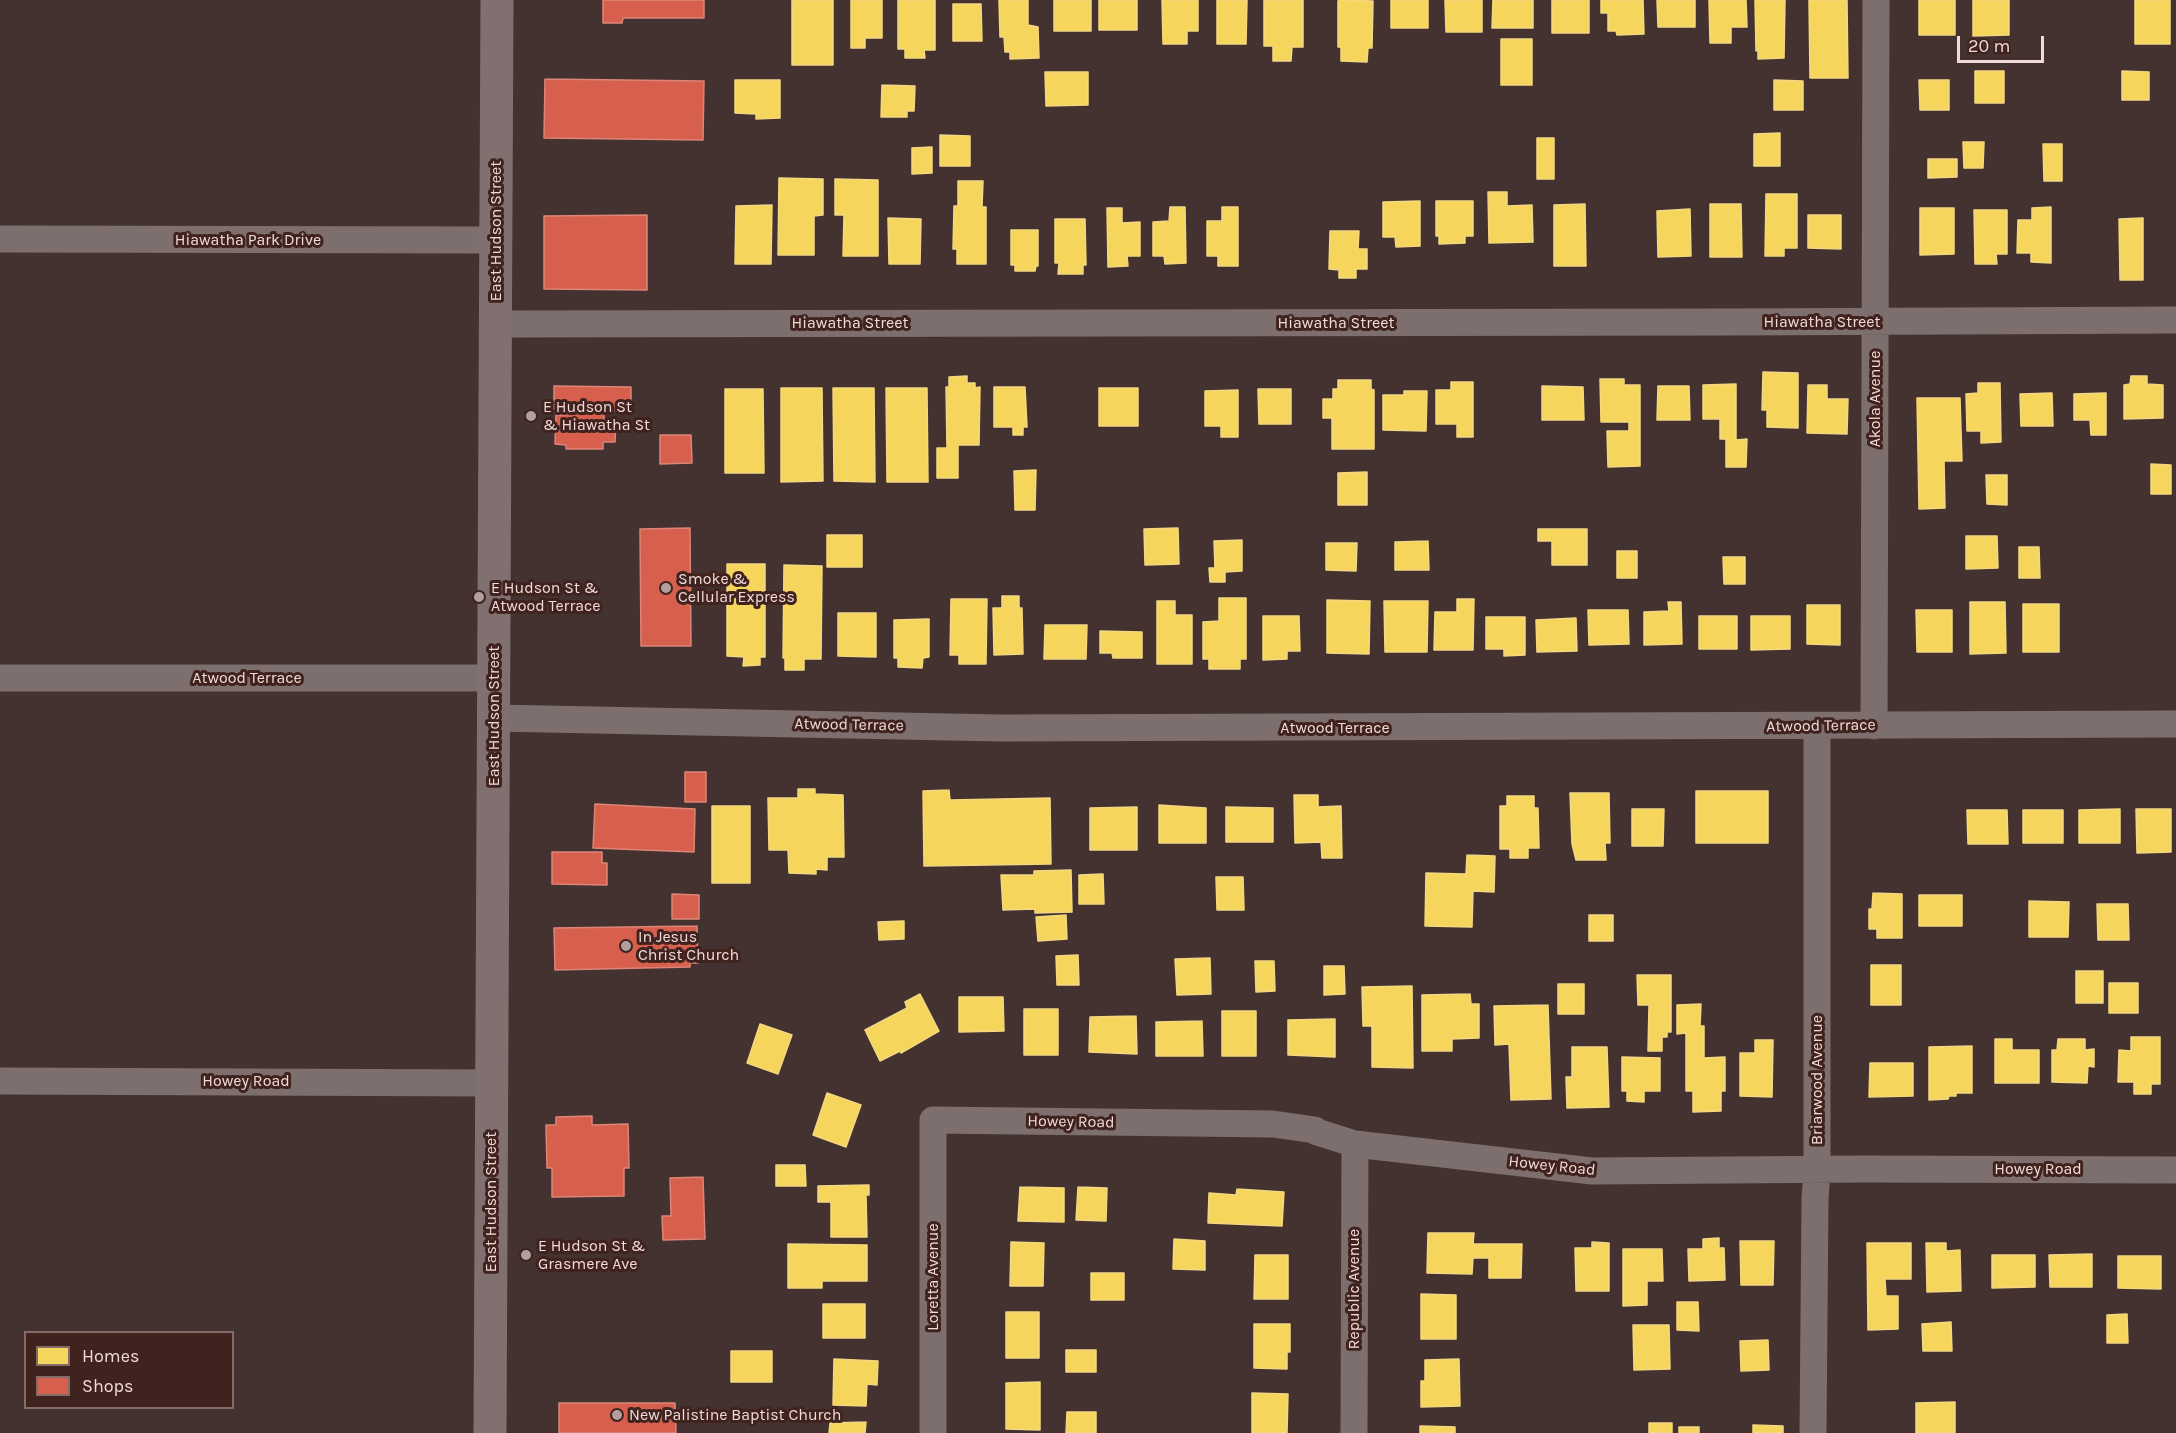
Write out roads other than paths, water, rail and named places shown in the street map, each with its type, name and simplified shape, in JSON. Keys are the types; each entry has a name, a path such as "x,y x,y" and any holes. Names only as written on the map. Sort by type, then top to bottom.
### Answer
{"main road":[{"name":"East Hudson Street","path":"490,1433 497,0"}],"street":[{"name":"Akola Avenue","path":"1874,726 1876,0"},
{"name":"Hiawatha Park Drive","path":"0,239 496,240"},
{"name":"Hiawatha Street","path":"496,324 2176,320"},
{"name":"Atwood Terrace","path":"0,678 494,678"},
{"name":"Atwood Terrace","path":"494,718 1001,728 2176,724"},
{"name":"Briarwood Avenue","path":"1813,1433 1817,1170 1817,726"},
{"name":"Howey Road","path":"0,1080 492,1083"},
{"name":"Howey Road","path":"933,1120 1273,1124 1315,1130 1355,1144 1592,1171 2176,1170"},
{"name":"Loretta Avenue","path":"933,1120 933,1433"},
{"name":"Republic Avenue","path":"1354,1433 1355,1144"}],"place":[{"name":"E Hudson St & Hiawatha St","path":"531,416"},
{"name":"Smoke & Cellular Express","path":"666,588"},
{"name":"E Hudson St & Atwood Terrace","path":"479,597"},
{"name":"In Jesus Christ Church","path":"626,946"},
{"name":"E Hudson St & Grasmere Ave","path":"526,1255"},
{"name":"New Palistine Baptist Church","path":"617,1415"}]}
